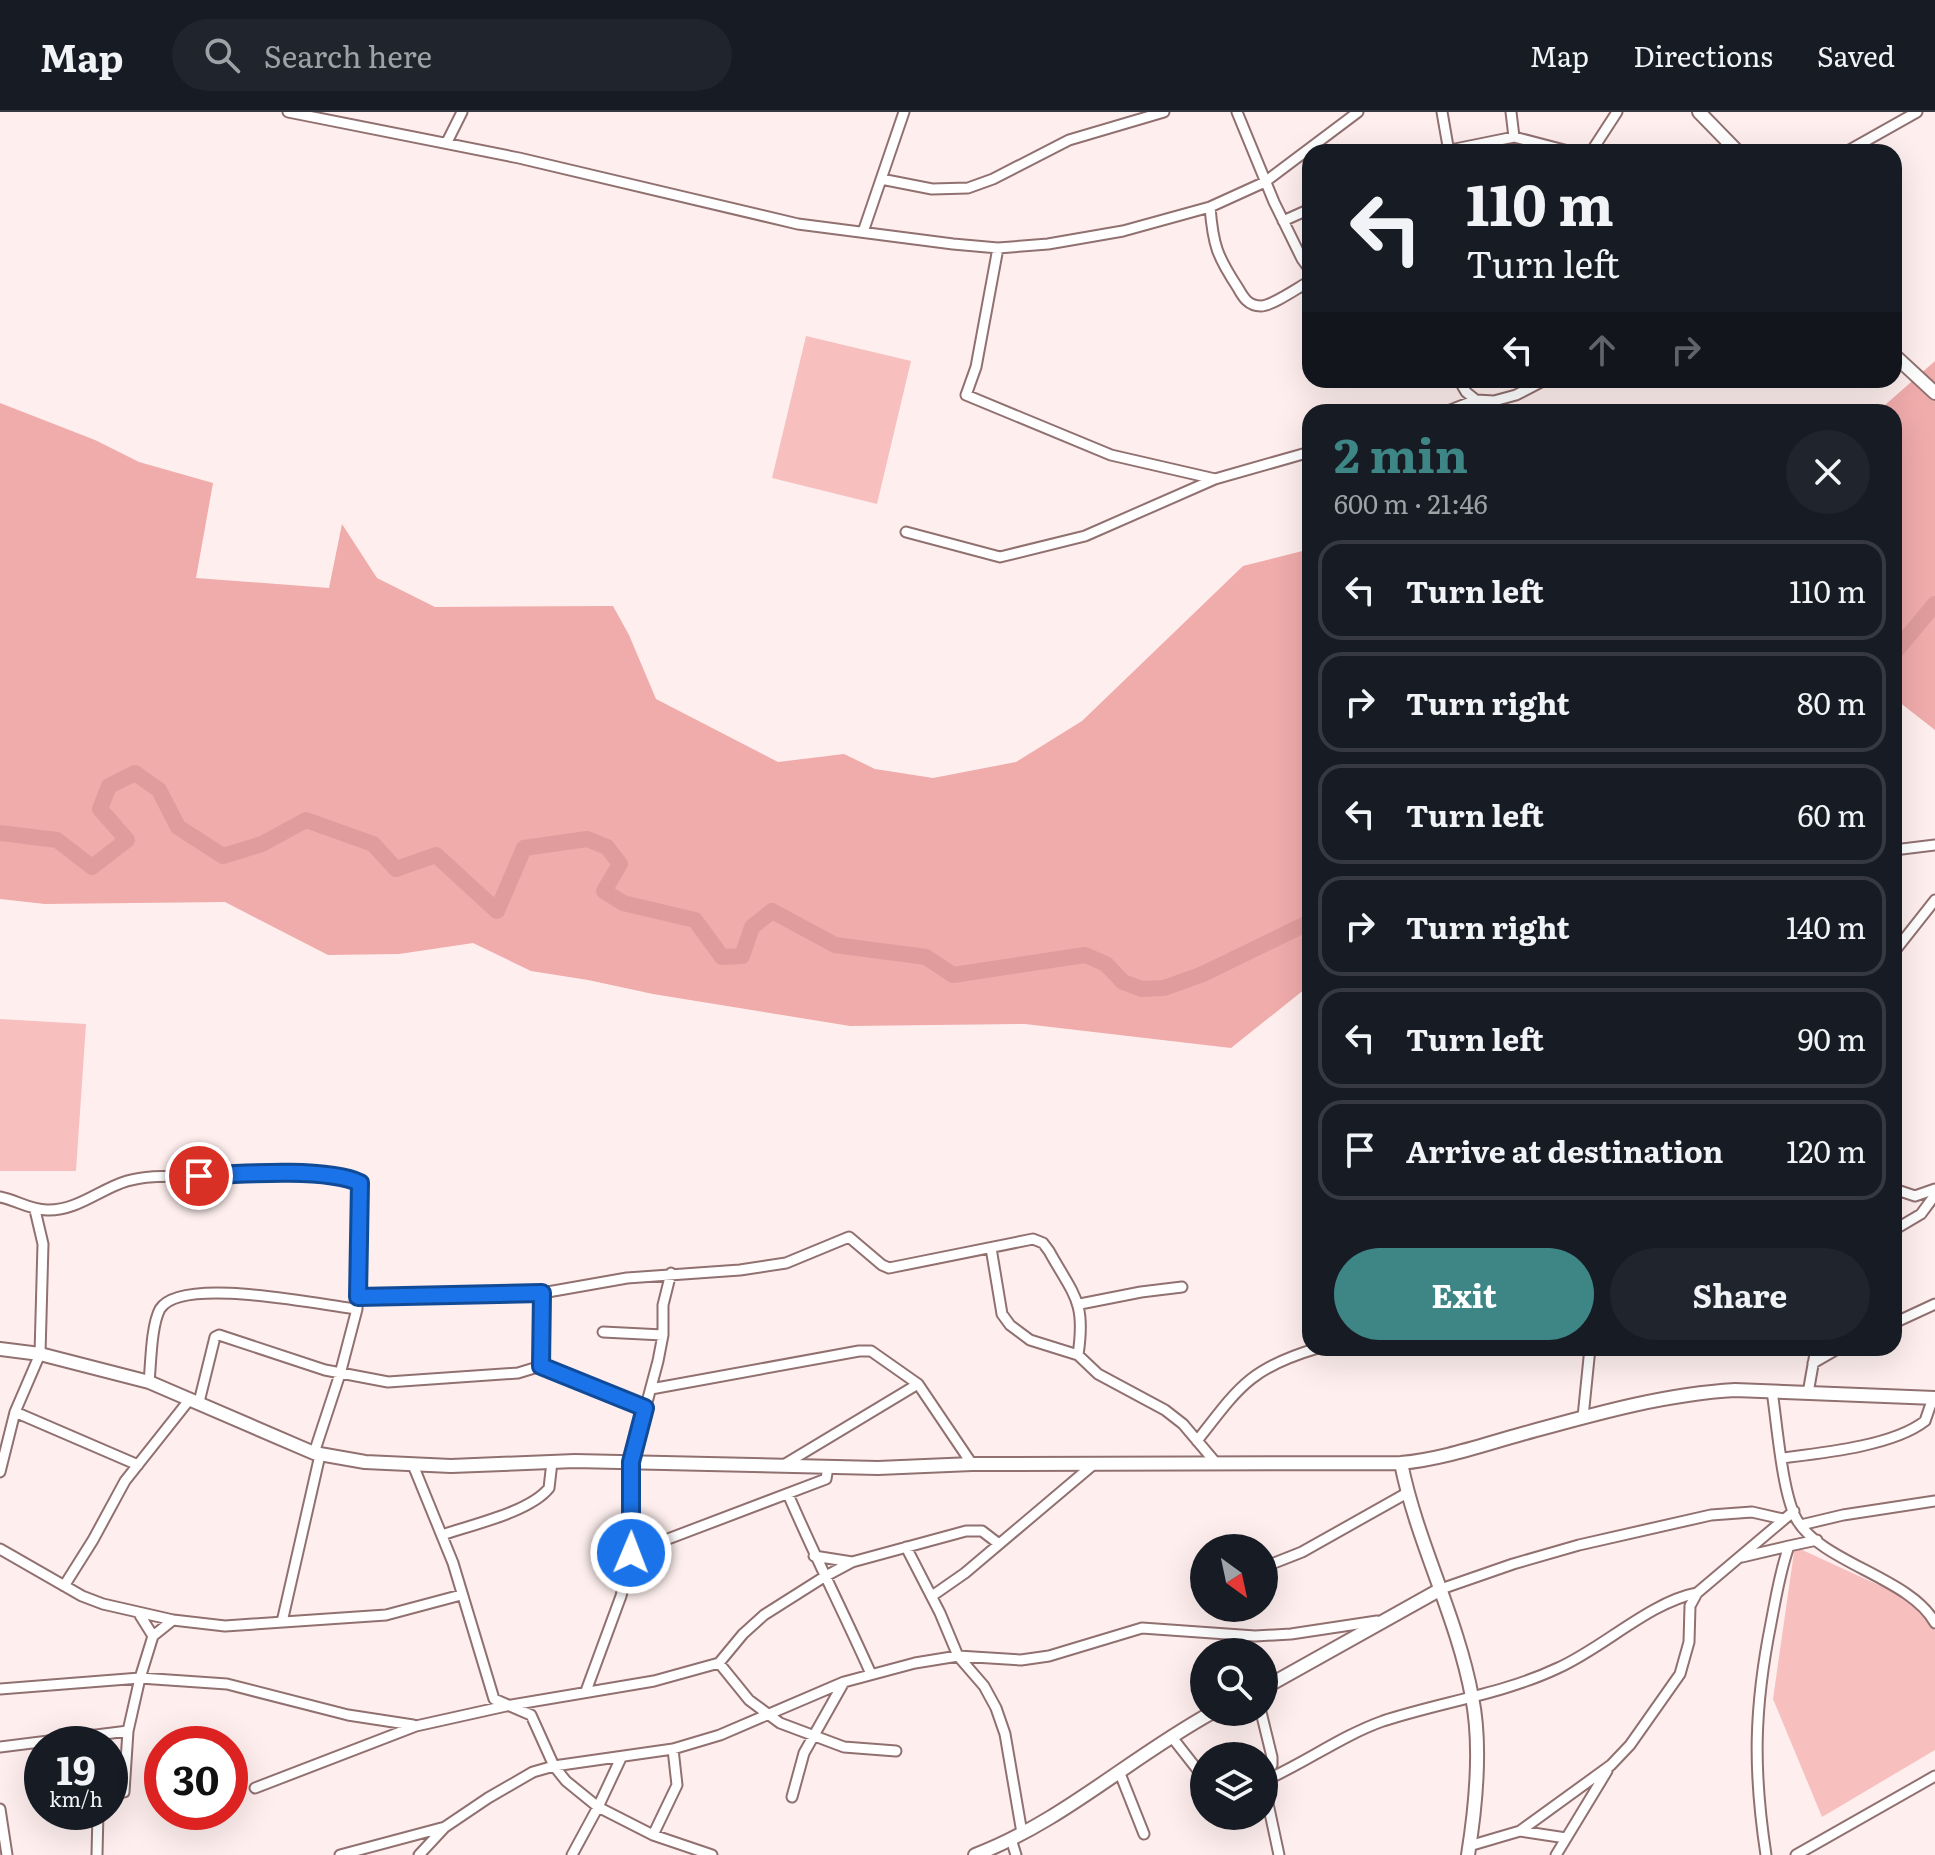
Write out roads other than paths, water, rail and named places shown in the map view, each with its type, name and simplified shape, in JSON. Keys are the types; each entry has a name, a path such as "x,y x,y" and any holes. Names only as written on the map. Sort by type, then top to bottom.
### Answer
{"street":[{"path":"288,112 447,142 785,221 998,248 1048,244 1123,231 1210,207 1265,182 1302,154"},
{"path":"447,142 462,112"},
{"path":"863,232 904,112"},
{"path":"881,179 932,189 968,188 993,179 1069,140 1162,112"},
{"path":"1237,112 1265,182 1302,259"},
{"path":"1315,144 1358,112"},
{"path":"1442,112 1449,144"},
{"path":"1511,112 1514,137"},
{"path":"1598,144 1617,112"},
{"path":"1699,112 1730,144"},
{"path":"1860,144 1917,112"},
{"path":"1480,144 1514,137 1541,144"},
{"path":"1210,207 1221,264 1251,305 1264,307 1302,286"},
{"path":"1283,221 1302,213"},
{"path":"998,248 976,367 966,395 1111,455 1215,479"},
{"path":"1902,362 1935,393"},
{"path":"1464,388 1476,400"},
{"path":"1466,404 1476,400 1494,401 1530,388"},
{"path":"906,532 1000,557 1085,536 1215,479 1302,454"},
{"path":"1902,849 1935,845"},
{"path":"1902,942 1935,900"},
{"path":"0,1197 35,1210 50,1211 74,1205 126,1181 149,1177 268,1172 356,1180 360,1183 357,1309 317,1454 282,1622"},
{"path":"1902,1192 1934,1199"},
{"path":"1915,1196 1934,1199"},
{"path":"1902,1226 1912,1221 1934,1199"},
{"path":"0,1472 15,1412 40,1354 43,1244 35,1210"},
{"path":"358,1297 542,1293 671,1273 740,1270 786,1263 849,1237 889,1268 1038,1240 1049,1251 1080,1304 1082,1331 1078,1355"},
{"path":"991,1248 1005,1319 1030,1340 1078,1355 1098,1374 1165,1410 1183,1424 1216,1463"},
{"path":"586,1691 621,1596 631,1553 631,1462 663,1335 663,1305 671,1273"},
{"path":"1080,1304 1182,1287"},
{"path":"149,1382 156,1322 161,1308 173,1298 231,1291 357,1309"},
{"path":"541,1366 542,1293"},
{"path":"1902,1319 1935,1304"},
{"path":"603,1332 663,1335"},
{"path":"64,1586 125,1481 194,1401 215,1337 219,1335 340,1374 388,1382 518,1373 541,1366 645,1408"},
{"path":"0,1349 40,1354 149,1382 317,1454 365,1462 451,1466 552,1462 878,1468 972,1464 1401,1463 1447,1455 1583,1417 1710,1391 1934,1398 1925,1421 1906,1432 1854,1447 1782,1458"},
{"path":"651,1389 865,1350 880,1356 918,1384 972,1464"},
{"path":"1197,1441 1251,1377 1283,1359 1302,1353"},
{"path":"1583,1417 1589,1356"},
{"path":"1808,1393 1814,1356"},
{"path":"1813,1363 1825,1356"},
{"path":"785,1464 918,1384"},
{"path":"1772,1391 1782,1458 1794,1511 1801,1525 1817,1540 1922,1604 1935,1623"},
{"path":"15,1412 138,1465"},
{"path":"442,1535 496,1517 538,1498 549,1488 552,1462"},
{"path":"1401,1463 1407,1493 1441,1589 1472,1697 1476,1745 1469,1851 1520,1831 1611,1765"},
{"path":"932,1596 1094,1464"},
{"path":"413,1465 442,1535 492,1696 506,1706 533,1717 554,1766 566,1781 598,1807 653,1835 712,1855"},
{"path":"631,1553 826,1479 828,1467"},
{"path":"1278,1561 1302,1552 1407,1493"},
{"path":"788,1494 871,1674"},
{"path":"1801,1525 1843,1515 1935,1501"},
{"path":"1278,1775 1318,1754 1335,1741 1371,1726 1555,1670 1665,1604 1697,1593 1794,1511"},
{"path":"1278,1680 1441,1589 1513,1564 1579,1545 1711,1515 1752,1512 1783,1519"},
{"path":"255,1788 416,1726 506,1706 654,1681 719,1663 764,1615 852,1562 966,1531 982,1531 999,1544"},
{"path":"1739,1558 1817,1540"},
{"path":"1766,1855 1757,1797 1759,1684 1779,1580 1789,1546"},
{"path":"906,1547 958,1656 984,1686 996,1708 1005,1734 1016,1855"},
{"path":"0,1549 82,1596 173,1620 225,1626 386,1615 461,1595"},
{"path":"814,1556 852,1562"},
{"path":"1556,1855 1611,1765 1645,1727 1680,1674 1689,1642 1690,1606 1697,1593"},
{"path":"138,1612 153,1636"},
{"path":"128,1731 153,1636 173,1620"},
{"path":"419,1855 445,1827 528,1774 554,1766 673,1749 720,1735 844,1682 871,1674 958,1656 1021,1660 1049,1656 1142,1628 1255,1636 1291,1634 1382,1620"},
{"path":"719,1663 765,1715 844,1747 896,1751"},
{"path":"0,1689 140,1678 227,1684 348,1715 416,1726"},
{"path":"792,1797 804,1753 844,1682"},
{"path":"975,1855 1016,1836 1190,1725"},
{"path":"1171,1736 1190,1760"},
{"path":"0,1747 24,1744"},
{"path":"653,1835 677,1785 673,1749"},
{"path":"572,1855 621,1758"},
{"path":"1119,1771 1144,1834"},
{"path":"1796,1855 1935,1776"},
{"path":"1565,1798 1586,1806"},
{"path":"0,1809 7,1855"},
{"path":"340,1855 445,1827"},
{"path":"97,1855 98,1830"},
{"path":"1274,1830 1279,1855"},
{"path":"1520,1831 1566,1838"}],"waterway":[{"path":"1902,643 1935,604"},
{"path":"0,833 57,840 92,867 127,840 100,809 109,786 135,773 159,790 178,827 223,856 262,844 306,820 373,844 396,869 436,855 497,911 524,848 587,839 607,847 620,864 604,891 623,903 695,920 722,957 742,956 752,927 772,911 835,945 926,957 953,975 1085,955 1106,964 1123,982 1142,989 1164,988 1203,974 1302,926"}]}
